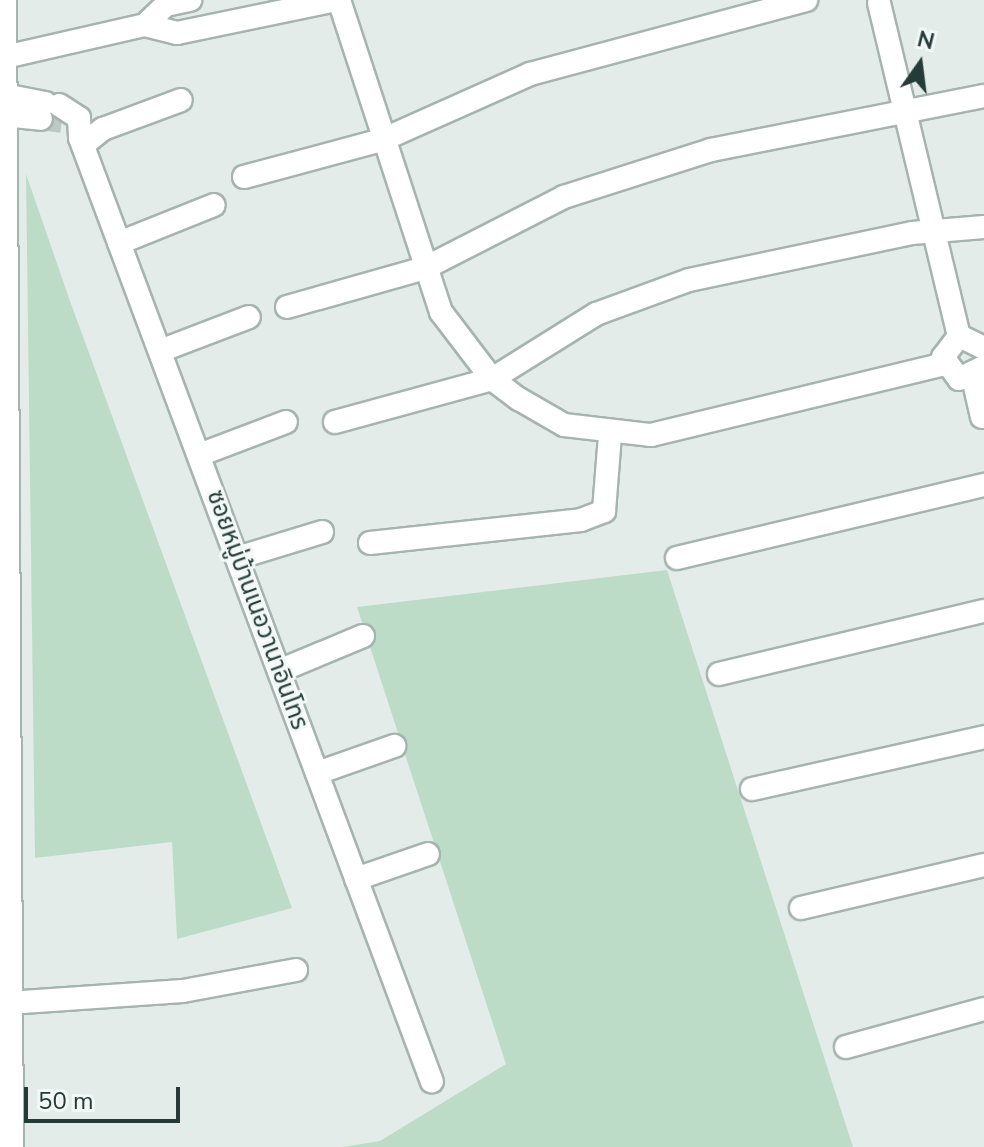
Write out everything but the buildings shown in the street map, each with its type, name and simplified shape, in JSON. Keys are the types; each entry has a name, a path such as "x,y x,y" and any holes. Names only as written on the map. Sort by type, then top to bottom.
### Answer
{"main road":[{"path":"4,0 11,1147"}],"street":[{"path":"145,25 166,5 190,0"},
{"path":"244,177 382,140 530,74 806,0"},
{"path":"5,57 145,25 177,33 334,1 441,312 492,379 564,425 610,434 651,435 944,364"},
{"path":"876,1 959,336"},
{"path":"287,307 425,268 564,197 711,150 984,96"},
{"path":"82,142 103,129 181,100"},
{"name":"ซอยหมู่บ้านเนอวานาอินโทร","path":"4,105 52,112 82,142 432,1082"},
{"path":"119,243 214,205"},
{"path":"335,422 492,379 596,314 689,280 934,232 984,227"},
{"path":"160,351 249,317"},
{"path":"959,336 984,348"},
{"path":"959,336 944,350 944,364 959,379 979,372 982,417"},
{"path":"199,455 286,422"},
{"path":"370,543 581,520 604,511 610,434"},
{"path":"677,558 984,485"},
{"path":"237,558 322,532"},
{"path":"719,674 984,611"},
{"path":"279,671 363,636"},
{"path":"752,789 984,737"},
{"path":"317,773 394,746"},
{"path":"356,879 428,854"},
{"path":"801,908 984,865"},
{"path":"8,1003 183,991 296,970"},
{"path":"846,1047 984,1009"}],"green space":[{"path":"26,174 292,908 177,939 172,842 35,858"},
{"path":"667,570 853,1147 343,1147 380,1141 506,1064 357,607"}],"tunnel":[{"path":"41,119 62,122"}]}
